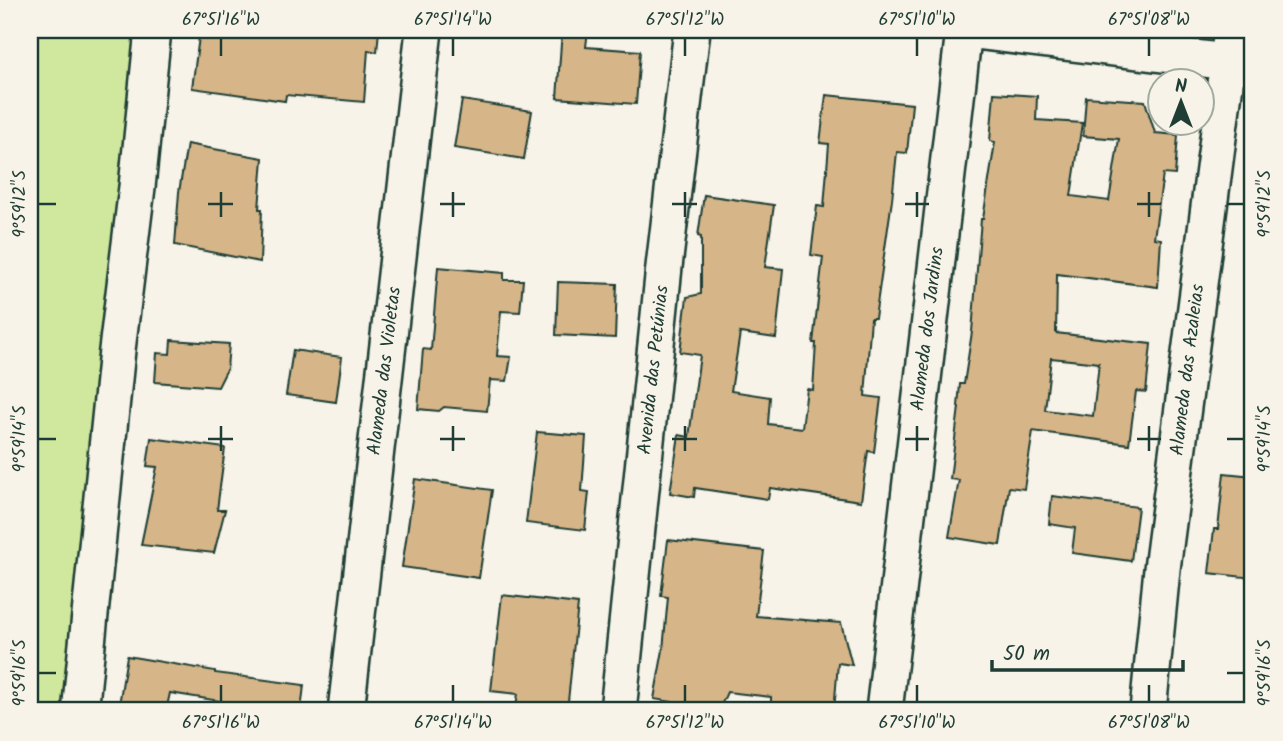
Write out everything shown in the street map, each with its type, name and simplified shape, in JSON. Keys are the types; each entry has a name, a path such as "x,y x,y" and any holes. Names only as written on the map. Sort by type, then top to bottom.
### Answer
{"street":[{"path":"83,711 80,703 153,30"},
{"name":"Alameda das Violetas","path":"346,711 424,30"},
{"name":"Avenida das Petúnias","path":"618,711 664,267 692,30"},
{"path":"965,30 1238,53"},
{"name":"Alameda dos Jardins","path":"884,711 965,30"},
{"name":"Alameda das Azaleias","path":"1148,711 1162,569 1238,53"}],"green space":[{"path":"30,30 145,30 73,711 30,711"}],"building":[{"path":"207,30 379,30 377,52 368,50 364,102 286,95 285,101 192,88 199,37 206,37"},
{"path":"562,30 588,30 586,47 640,51 636,104 557,98"},
{"path":"994,93 1037,96 1036,120 1082,123 1071,196 1109,201 1119,139 1083,136 1086,97 1145,101 1146,136 1178,136 1175,175 1163,174 1154,238 1161,239 1158,287 1057,274 1056,333 1151,344 1146,392 1136,391 1129,444 1033,431 1024,489 1009,487 1000,545 949,537 959,480 950,479 960,384 964,384 972,332 981,219 995,142 990,141","holes":["1051,358 1099,363 1093,416 1045,410"]},
{"path":"826,95 912,104 907,153 897,152 875,318 871,318 865,396 881,398 874,452 868,451 861,501 770,488 768,499 695,488 694,497 670,493 679,435 689,437 700,355 680,352 687,297 701,294 701,237 698,236 704,195 774,205 765,267 783,269 776,338 740,333 731,391 770,397 768,424 802,428 807,389 813,390 816,343 813,343 823,257 811,255 817,206 824,207 829,144 820,143"},
{"path":"462,100 532,111 524,159 454,148"},
{"path":"187,144 263,158 259,209 262,209 260,262 175,245 179,192"},
{"path":"438,267 504,273 504,280 523,280 520,312 501,311 497,356 511,357 507,381 490,380 487,411 444,407 439,411 418,409 423,349 431,350"},
{"path":"558,282 617,284 615,338 556,335"},
{"path":"171,340 229,344 227,369 218,387 155,382 157,353 170,354"},
{"path":"293,350 342,357 336,402 286,395"},
{"path":"537,432 586,436 582,491 589,492 585,530 526,523"},
{"path":"151,438 225,448 217,510 225,510 214,553 141,545 157,467 147,466"},
{"path":"1224,473 1253,476 1253,578 1209,573 1214,529 1218,529"},
{"path":"415,479 492,490 479,578 402,567"},
{"path":"1052,496 1138,507 1131,561 1072,553 1075,528 1049,524"},
{"path":"668,540 764,551 756,616 841,623 852,665 838,663 834,711 771,711 771,697 727,692 719,710 654,699 663,650 668,597 661,596"},
{"path":"502,595 578,604 567,711 515,711 518,694 491,691"},
{"path":"127,656 215,673 304,685 301,711 237,711 225,709 226,702 170,693 166,711 118,711"}]}
